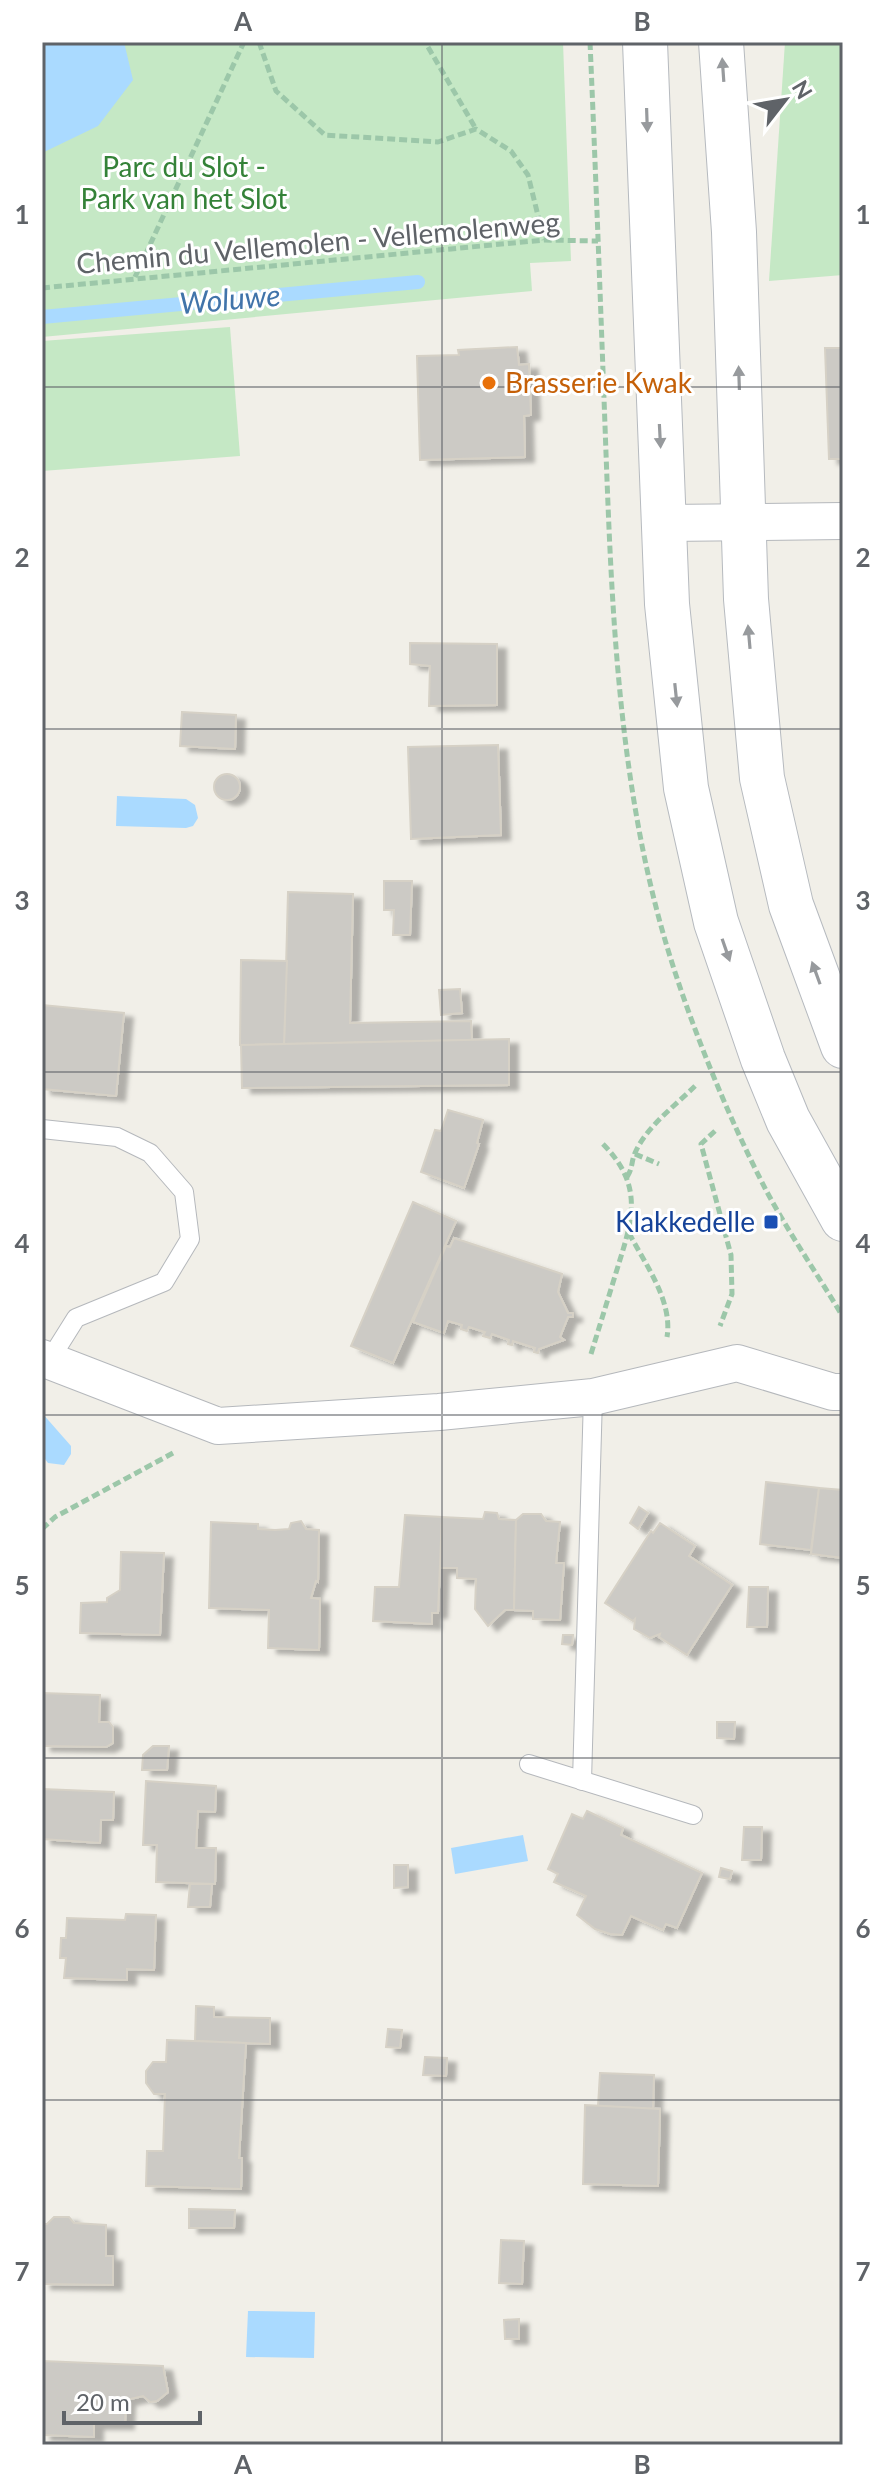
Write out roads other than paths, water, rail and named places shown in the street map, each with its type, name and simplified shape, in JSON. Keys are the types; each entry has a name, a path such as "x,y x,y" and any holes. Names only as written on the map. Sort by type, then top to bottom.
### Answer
{"main road":[{"path":"645,42 667,604 686,788 716,922 763,1059 788,1120 843,1219"},
{"path":"721,42 734,232 746,599 762,778 791,905 843,1046"}],"street":[{"path":"664,523 843,521"},
{"path":"45,1360 218,1426 439,1412 593,1397 737,1363 833,1392 843,1392"}],"lane":[{"path":"42,1129 117,1137 150,1153 184,1192 190,1239 164,1282 76,1318 45,1360"},
{"path":"582,1781 593,1397"},
{"path":"529,1764 693,1815"}],"water":[{"path":"42,42 69,45 71,42 124,42 133,80 98,126 42,153"},
{"path":"117,796 186,799 195,805 198,818 193,826 186,828 116,826"},
{"path":"42,1413 71,1446 71,1454 64,1465 48,1463 42,1455"},
{"path":"523,1835 528,1861 455,1874 451,1848"},
{"path":"248,2311 315,2312 314,2358 246,2357"}],"waterway":[{"name":"Woluwe","path":"42,317 418,282"}],"place":[{"name":"Brasserie Kwak","path":"489,383"},
{"name":"Klakkedelle","path":"771,1222"}],"park label":[{"name":"Parc du Slot - Park van het Slot","path":"184,183"}]}
